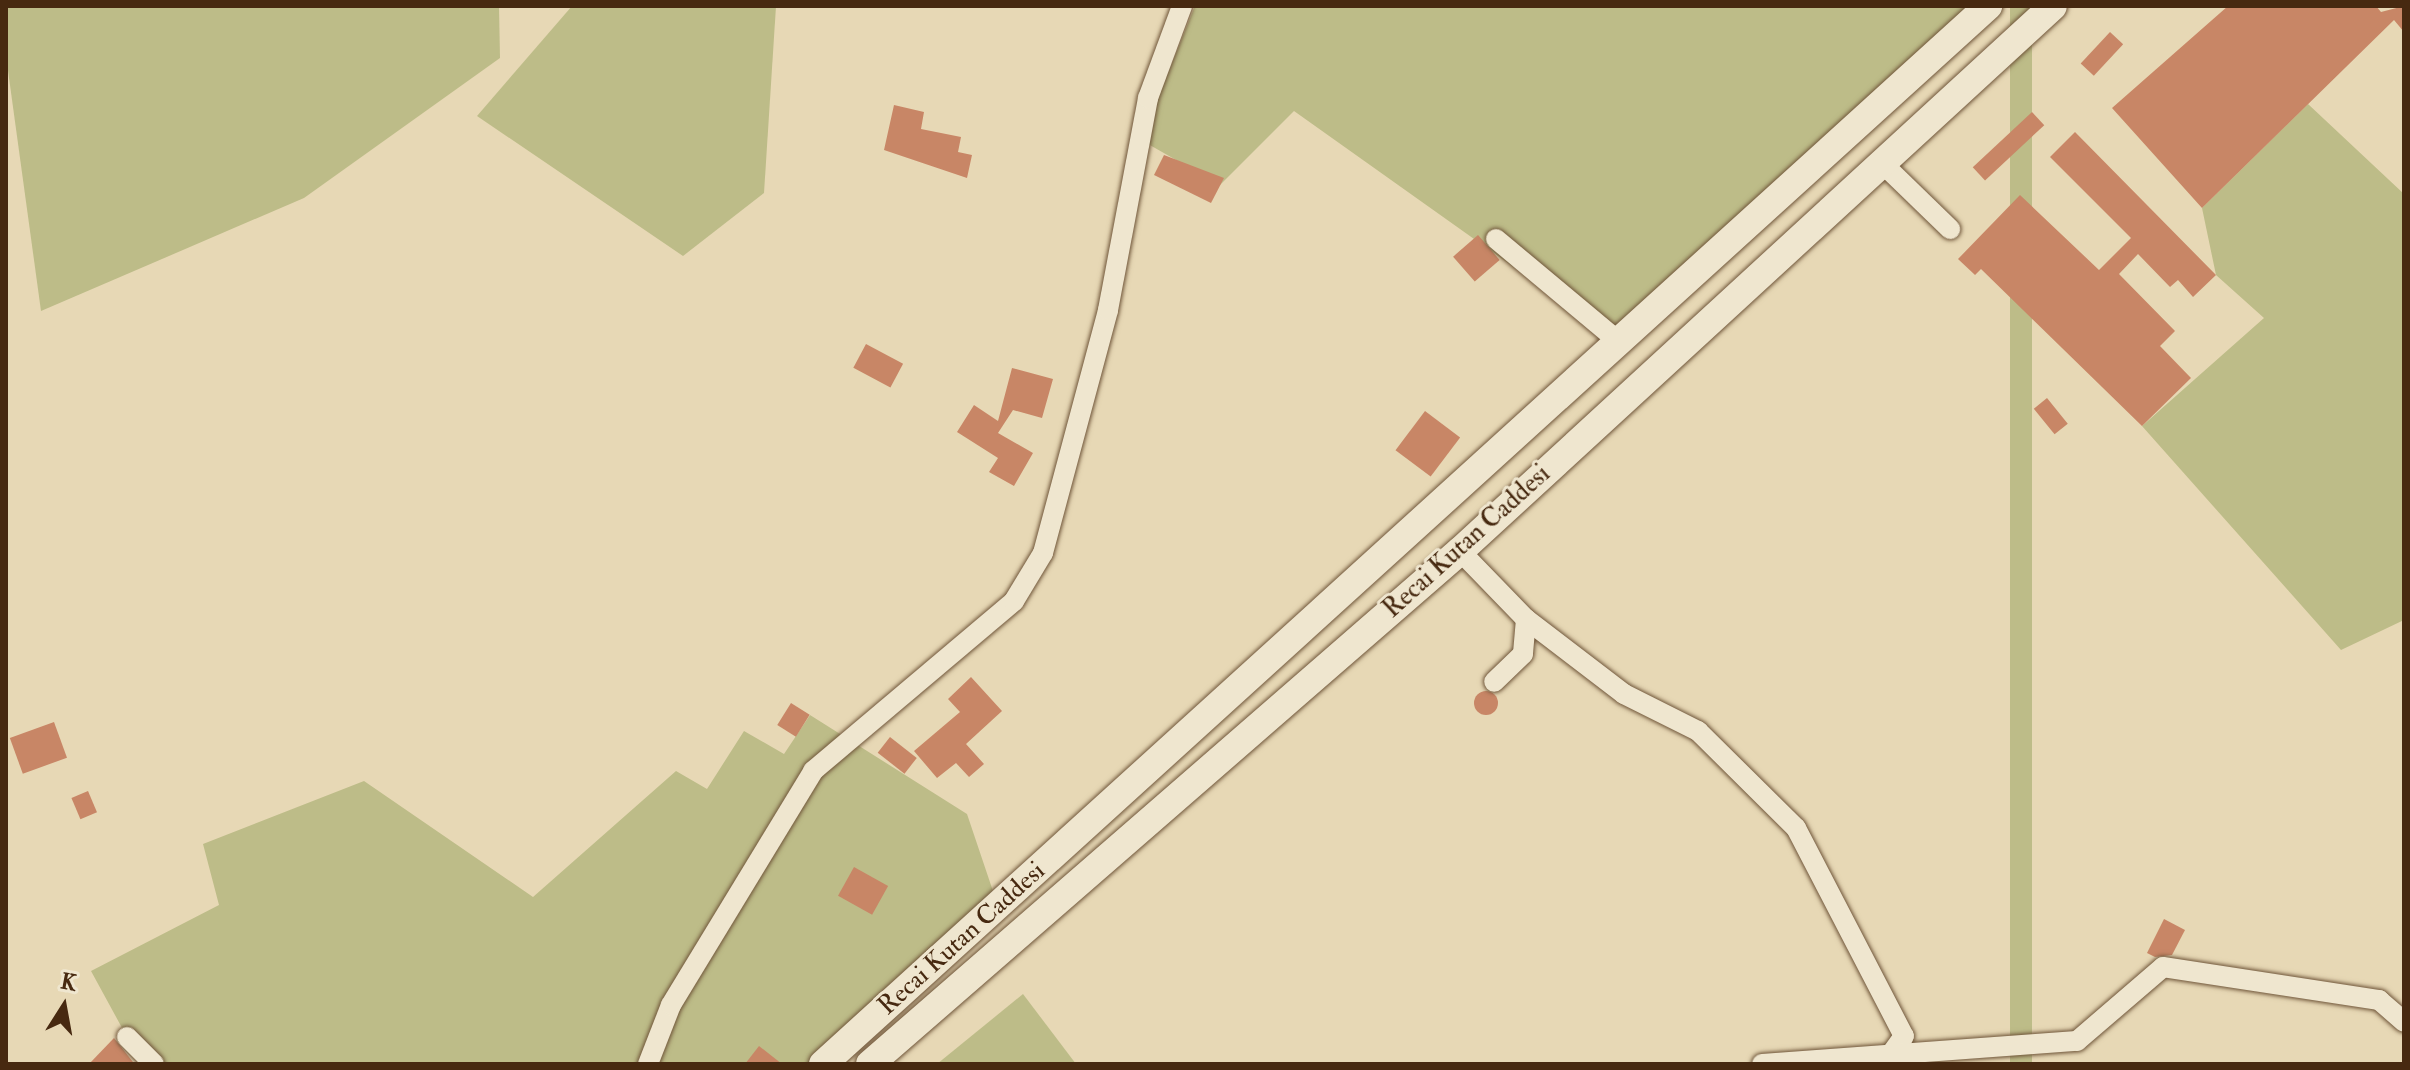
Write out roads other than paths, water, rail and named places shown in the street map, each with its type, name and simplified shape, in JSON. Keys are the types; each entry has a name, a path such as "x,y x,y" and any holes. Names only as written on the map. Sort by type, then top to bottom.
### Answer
{"main road":[{"name":"Recai Kutan Caddesi","path":"823,1064 1988,6"},
{"name":"Recai Kutan Caddesi","path":"870,1064 1460,551 2053,6"}],"street":[{"path":"648,1064 671,1005 813,771 1014,601 1043,553 1108,310 1148,98 1182,6"},
{"path":"1882,163 1950,229"},
{"path":"1496,239 1619,342"},
{"path":"1460,551 1526,619 1624,694 1698,731 1796,828 1904,1036 1893,1051"},
{"path":"1494,682 1523,654 1526,619"},
{"path":"1762,1064 1893,1051 2077,1041 2163,967 2379,1000 2404,1022"},
{"path":"127,1037 154,1064"}]}
